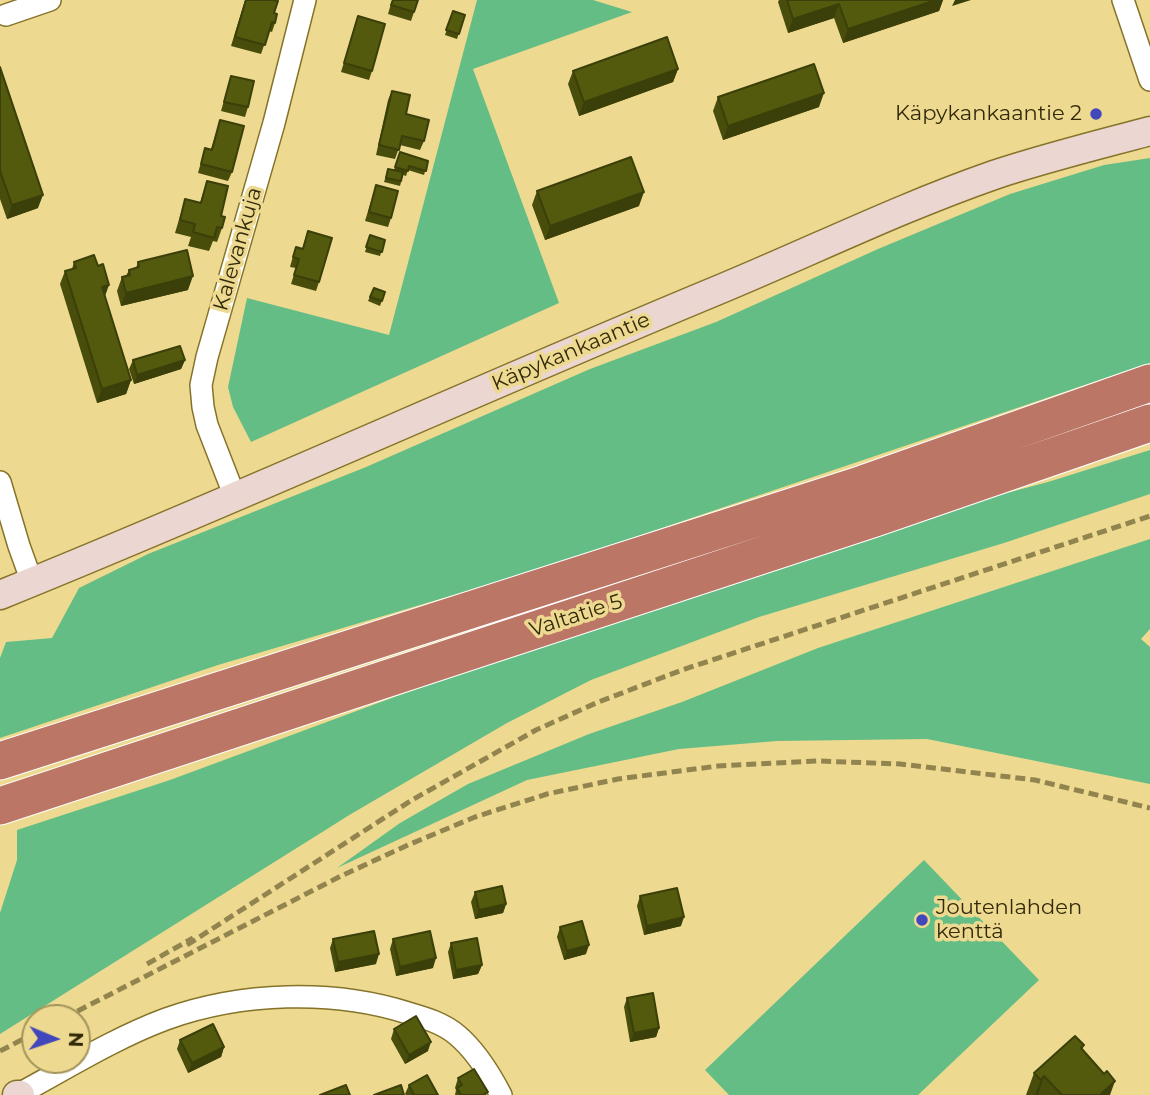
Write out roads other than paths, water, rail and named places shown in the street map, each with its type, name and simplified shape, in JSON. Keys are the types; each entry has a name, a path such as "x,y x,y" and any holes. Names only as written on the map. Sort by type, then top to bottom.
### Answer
{"highway":[{"name":"Valtatie 5","path":"0,761 863,484 1150,383"},
{"name":"Valtatie 5","path":"0,806 875,518 1150,424"}],"street":[{"path":"6,15 50,0"},
{"name":"Kalevankuja","path":"235,497 207,425 201,385 274,123 305,0"},
{"path":"1123,0 1150,80"},
{"name":"Käpykankaantie","path":"0,594 235,497 547,361 791,260 890,215 995,175 1150,131"},
{"path":"0,482 32,582"},
{"path":"18,1095 121,1038 167,1019 208,1007 283,996 366,1002 435,1021 456,1035 475,1055 501,1095"}],"railway":[{"path":"187,945 412,800 536,730 596,703 682,670 1150,516"},
{"path":"91,1004 341,876 408,845 475,817 547,794 618,779 718,766 818,761 900,764 1035,780 1150,808"},
{"path":"147,964 193,938"},
{"path":"0,1051 21,1040"}],"place":[{"name":"Käpykankaantie 2","path":"1096,114"},
{"name":"Joutenlahden kenttä","path":"922,920"}]}
